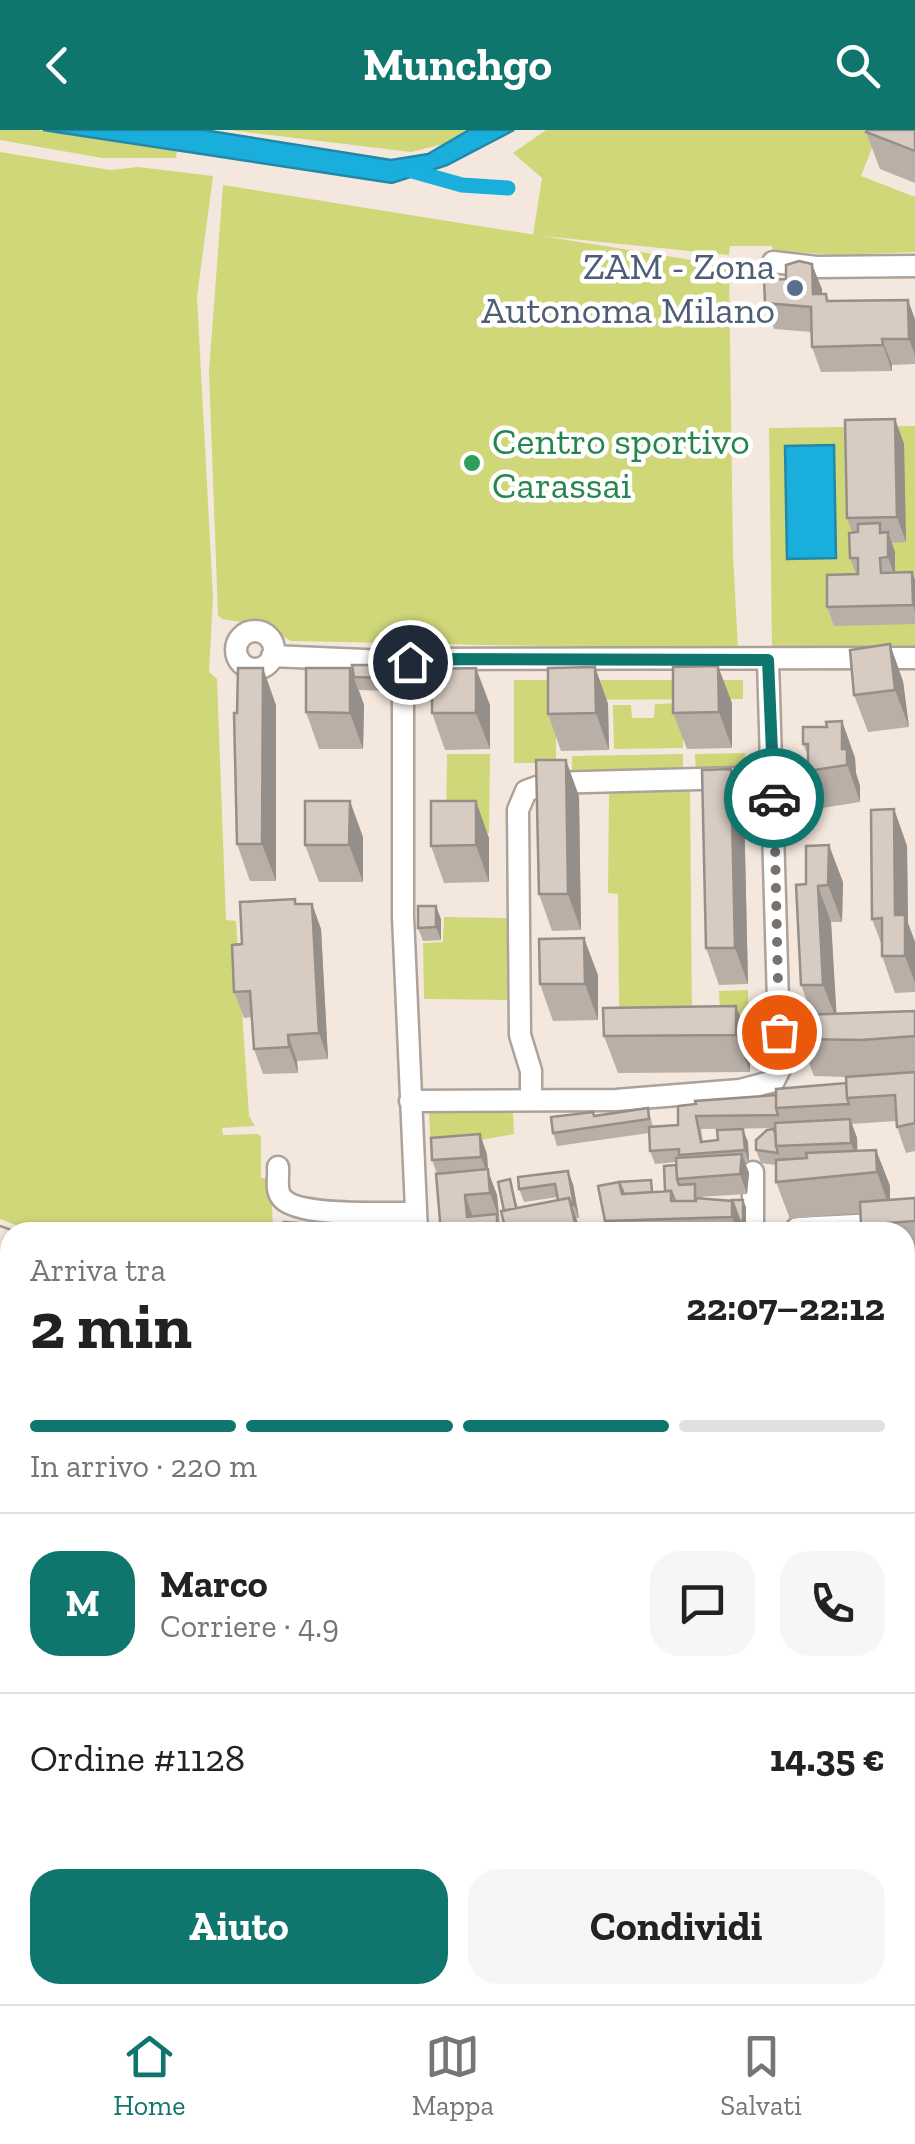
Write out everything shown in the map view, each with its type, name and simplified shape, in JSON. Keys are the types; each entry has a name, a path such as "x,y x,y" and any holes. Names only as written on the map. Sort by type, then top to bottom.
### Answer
{"street":[{"path":"773,262 817,267 915,266"},
{"path":"272,656 410,662 915,658"},
{"path":"410,1100 616,1100 768,1085 778,1076 774,777 768,660"},
{"path":"278,1168 278,1192 284,1200 302,1209 416,1222 403,916 402,678 410,662"},
{"path":"531,1099 531,1071 520,1036 518,810 526,792 548,783 774,777"},
{"path":"753,1172 753,1222"}],"green space":[{"path":"0,130 38,130 177,151 176,158 102,158 0,140"},
{"path":"230,130 466,130 444,144 411,152"},
{"path":"546,130 879,130 861,176 915,197 915,252 837,255 773,250 772,246 730,246 729,255 533,235 542,178 513,153"},
{"path":"0,152 110,170 138,167 213,176 197,297 213,597 209,672 217,679 226,920 236,921 249,1116 255,1126 222,1128 223,1135 261,1137 261,1178 271,1178 273,1222 0,1219"},
{"name":"Centro sportivo Carassai","path":"223,185 729,266 738,650 291,641 265,626 222,619 218,615 209,371"},
{"path":"915,426 915,646 772,648 769,428"},
{"path":"514,680 743,680 743,699 556,700 556,763 514,763"},
{"path":"683,703 683,748 614,749 613,705 631,705 632,718 654,718 655,704"},
{"path":"745,753 746,775 696,777 695,754"},
{"path":"447,754 490,754 489,833 446,833"},
{"path":"683,754 683,776 572,779 572,756"},
{"path":"690,790 692,1016 613,1017 613,1008 619,1007 618,894 608,893 609,795 612,791"},
{"path":"444,917 512,918 513,1000 424,999 423,943 443,942"},
{"path":"748,990 749,1038 721,1038 719,991"},
{"path":"429,1113 513,1113 514,1134 431,1149"}],"water":[{"path":"43,130 204,130 391,160 428,154 469,130 514,130 447,165 392,183"},
{"path":"834,445 836,558 787,559 785,446"}],"building":[{"path":"915,130 915,151 866,132"},
{"path":"799,261 812,264 813,294 826,294 827,301 908,300 909,339 882,339 883,345 812,347 811,307 765,303 764,280 786,279 786,265"},
{"path":"895,419 897,517 847,518 845,420"},
{"path":"880,523 880,533 888,532 888,557 880,558 881,573 912,572 913,605 827,607 827,575 858,574 858,558 850,558 849,533 858,532 858,524"},
{"path":"890,644 895,690 854,695 850,650"},
{"path":"352,665 383,665 383,678 354,677"},
{"path":"718,666 719,712 673,713 673,667"},
{"path":"595,667 596,713 548,714 548,668"},
{"path":"238,668 263,668 262,844 237,844 234,713"},
{"path":"306,668 350,668 350,713 306,712"},
{"path":"476,668 476,713 432,713 432,669"},
{"path":"842,721 842,749 847,749 847,765 808,771 808,744 803,744 803,727 827,727 826,722"},
{"path":"536,760 566,760 568,894 539,894"},
{"path":"731,769 735,948 706,948 702,770"},
{"path":"305,801 350,801 349,845 305,845"},
{"path":"431,801 476,801 476,845 431,846"},
{"path":"894,809 895,915 905,915 905,956 882,956 882,918 872,919 871,810"},
{"path":"829,845 828,885 818,886 823,985 801,985 796,885 806,884 806,846"},
{"path":"295,899 295,904 312,904 319,1033 288,1035 289,1047 254,1049 250,991 234,992 232,945 242,944 240,902"},
{"path":"418,906 436,906 436,927 418,928"},
{"path":"584,938 585,984 540,984 539,939"},
{"path":"736,1006 736,1035 604,1036 603,1008"},
{"path":"915,1011 915,1036 800,1039 800,1015"},
{"path":"915,1072 915,1123 897,1127 895,1095 847,1098 846,1077"},
{"path":"846,1083 849,1104 776,1108 776,1089"},
{"path":"776,1095 778,1115 696,1116 701,1142 718,1140 717,1130 743,1129 745,1150 679,1155 679,1149 650,1151 649,1127 678,1125 678,1106 696,1104 695,1101"},
{"path":"648,1108 649,1119 553,1133 551,1117"},
{"path":"850,1119 851,1143 776,1146 775,1123"},
{"path":"773,1129 778,1153 756,1150 756,1140"},
{"path":"480,1134 481,1157 432,1160 431,1138"},
{"path":"876,1150 877,1172 776,1182 776,1160 807,1158 806,1153"},
{"path":"742,1154 740,1174 677,1179 676,1158"},
{"path":"676,1165 679,1185 695,1184 695,1201 675,1201 671,1191 665,1191 664,1166"},
{"path":"488,1169 490,1193 465,1195 467,1217 497,1214 497,1222 440,1222 436,1174"},
{"path":"568,1171 574,1205 569,1198 558,1200 555,1184 519,1189 518,1177"},
{"path":"510,1179 516,1208 504,1211 498,1182"},
{"path":"651,1180 652,1192 624,1194 619,1182"},
{"path":"619,1182 622,1194 671,1191 671,1201 732,1201 732,1217 605,1221 598,1186"},
{"path":"569,1198 575,1222 504,1222 501,1211"},
{"path":"915,1198 915,1221 861,1222 860,1202"},
{"path":"732,1200 743,1200 743,1222 740,1222"}],"waterway":[{"path":"405,169 462,185 508,188"}],"way so far":[{"path":"774,798 779,1032"}],"place":[{"name":"ZAM - Zona Autonoma Milano","path":"795,288"},
{"name":"Centro sportivo Carassai","path":"472,463"}],"route":[{"path":"410,662 768,660 774,798"}]}
